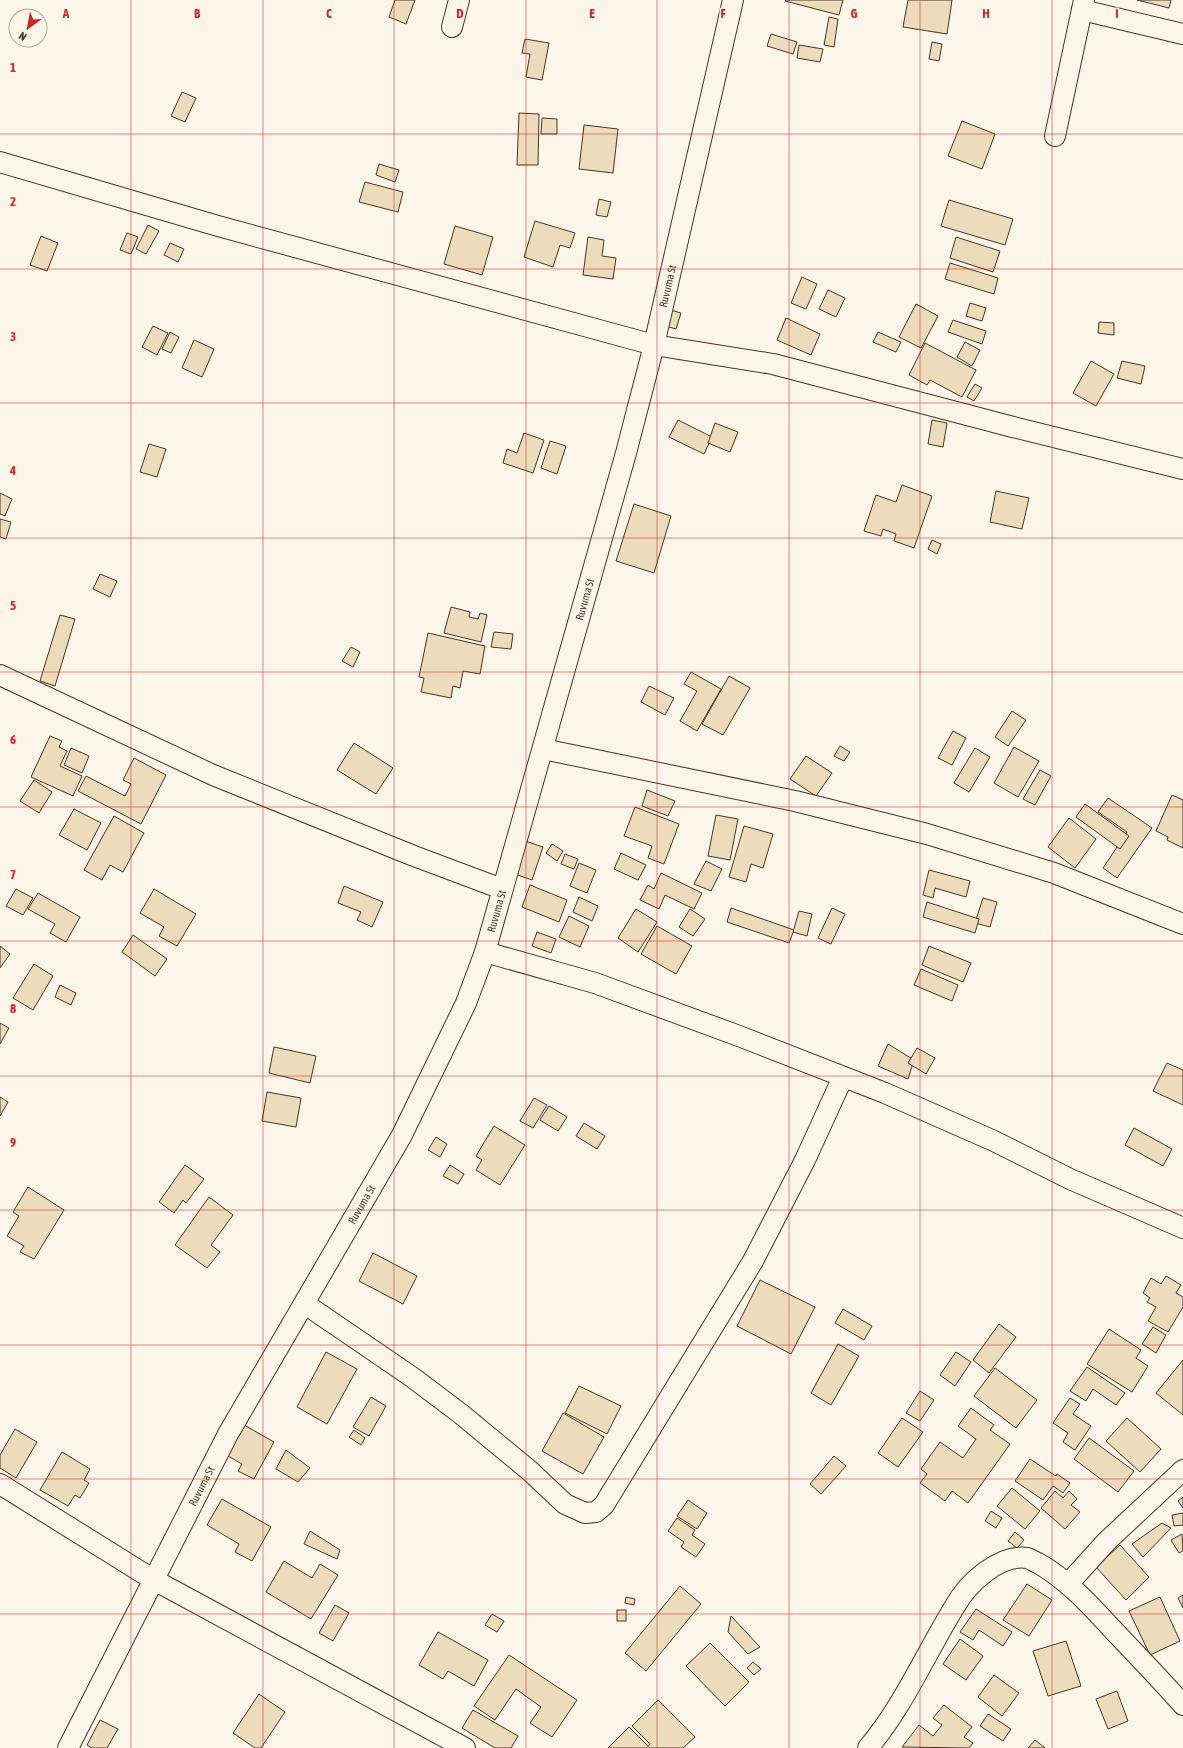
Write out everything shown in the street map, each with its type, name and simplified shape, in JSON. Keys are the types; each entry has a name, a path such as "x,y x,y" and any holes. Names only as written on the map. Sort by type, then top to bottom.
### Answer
{"street":[{"path":"452,27 459,0"},
{"name":"Ruvuma St","path":"68,1748 228,1434 402,1135 466,1003 485,952 543,749 654,345 733,0"},
{"path":"1055,136 1083,5 1183,34"},
{"path":"0,162 218,226 654,345 773,364 1013,428 1183,469"},
{"path":"0,675 213,775 407,853 502,889"},
{"path":"543,749 795,801 927,834 1054,874 1183,924"},
{"path":"485,952 595,983 740,1036 844,1077 936,1115 994,1141 1070,1179 1183,1228"},
{"path":"305,1304 412,1377 461,1414 530,1472 565,1504 585,1513 596,1512 604,1505 753,1261 805,1160 844,1077"},
{"path":"1068,1584 1107,1541 1183,1470"},
{"path":"0,1484 32,1502 154,1580 465,1748"},
{"path":"868,1748 879,1735 905,1694 956,1604 974,1582 996,1564 1010,1559 1028,1558 1048,1569 1068,1584 1082,1596 1183,1705"}],"building":[{"path":"395,0 415,0 406,24 389,17"},
{"path":"843,0 839,15 785,1"},
{"path":"908,0 952,0 947,34 903,27"},
{"path":"1137,0 1171,0 1169,8"},
{"path":"829,17 838,19 834,47 824,45"},
{"path":"771,34 797,42 793,54 767,46"},
{"path":"525,39 549,43 542,80 526,77 530,54 522,53"},
{"path":"932,42 942,44 939,61 929,59"},
{"path":"799,45 823,49 820,62 797,58"},
{"path":"182,92 196,98 185,122 171,116"},
{"path":"519,113 539,114 538,165 517,165"},
{"path":"542,118 557,119 557,134 541,134"},
{"path":"962,121 995,134 982,169 948,156"},
{"path":"584,125 618,129 613,173 579,169"},
{"path":"379,164 399,170 395,182 376,175"},
{"path":"365,182 403,192 398,212 359,202"},
{"path":"599,199 611,202 607,217 596,215"},
{"path":"949,200 1013,219 1005,245 941,226"},
{"path":"535,221 575,233 570,248 560,245 553,267 524,257"},
{"path":"148,225 159,231 146,254 136,249"},
{"path":"455,226 493,237 482,275 444,264"},
{"path":"127,233 138,237 131,254 120,250"},
{"path":"41,236 58,243 47,271 30,265"},
{"path":"588,237 604,240 602,256 616,258 613,279 583,275"},
{"path":"956,237 1000,251 993,272 950,258"},
{"path":"170,243 184,249 178,262 164,255"},
{"path":"950,263 998,278 994,294 945,279"},
{"path":"802,277 817,284 806,309 791,303"},
{"path":"828,290 845,298 836,317 819,309"},
{"path":"970,303 986,308 982,321 966,316"},
{"path":"916,304 938,316 921,348 899,337"},
{"path":"667,309 681,313 676,329 662,325"},
{"path":"786,318 820,334 811,355 777,340"},
{"path":"953,320 986,331 982,344 948,332"},
{"path":"1099,322 1114,323 1114,335 1098,333"},
{"path":"153,326 168,333 157,355 142,347"},
{"path":"170,332 179,337 171,353 162,349"},
{"path":"878,332 901,342 896,352 873,342"},
{"path":"194,340 214,349 202,377 182,368"},
{"path":"965,342 980,350 972,366 957,357"},
{"path":"925,343 976,370 962,397 930,380 927,385 909,375"},
{"path":"1091,361 1114,374 1096,406 1073,393"},
{"path":"1122,361 1145,366 1141,384 1117,378"},
{"path":"975,384 982,388 974,401 967,397"},
{"path":"678,420 712,437 704,454 669,437"},
{"path":"932,420 947,423 943,447 928,444"},
{"path":"715,423 738,432 730,452 708,443"},
{"path":"524,433 544,440 533,473 503,463 507,449 517,453"},
{"path":"550,441 566,446 557,474 541,468"},
{"path":"149,444 166,449 157,477 140,472"},
{"path":"902,485 932,496 914,548 894,541 896,534 883,529 881,536 864,531 876,495 896,502"},
{"path":"996,491 1029,498 1022,529 990,522"},
{"path":"0,493 12,499 5,516 0,514"},
{"path":"634,504 671,516 654,573 616,561"},
{"path":"0,519 11,522 6,539 0,537"},
{"path":"932,540 941,544 937,554 928,549"},
{"path":"100,574 117,581 110,597 93,589"},
{"path":"451,607 470,612 469,617 478,619 480,613 487,615 481,642 444,633"},
{"path":"60,615 75,619 55,686 40,681"},
{"path":"494,632 513,634 511,649 491,647"},
{"path":"428,633 485,646 480,674 463,671 460,688 453,686 451,698 421,692 424,678 419,677"},
{"path":"351,647 360,652 353,667 342,661"},
{"path":"691,672 721,689 697,731 680,721 697,691 684,684"},
{"path":"729,676 750,688 723,735 702,724"},
{"path":"649,686 674,698 665,715 641,702"},
{"path":"1012,711 1026,720 1008,746 995,737"},
{"path":"953,731 966,738 952,765 938,758"},
{"path":"50,736 62,741 59,747 67,751 60,766 82,776 73,796 31,777"},
{"path":"354,743 393,768 376,794 337,770"},
{"path":"840,746 850,752 844,761 834,756"},
{"path":"1014,747 1039,761 1018,797 994,783"},
{"path":"71,748 89,756 82,773 64,765"},
{"path":"975,748 990,757 969,792 954,783"},
{"path":"806,756 832,773 816,796 790,779"},
{"path":"134,758 166,775 141,824 78,791 86,776 125,796 131,784 123,780"},
{"path":"1040,770 1051,776 1035,805 1023,799"},
{"path":"34,780 52,792 39,813 20,801"},
{"path":"647,790 675,801 668,816 642,806"},
{"path":"1172,795 1183,800 1183,848 1167,840 1168,837 1156,831"},
{"path":"1108,798 1152,828 1117,878 1103,868 1127,832 1098,812"},
{"path":"1085,804 1129,836 1120,849 1076,817"},
{"path":"635,807 679,824 664,864 648,858 652,846 624,836"},
{"path":"74,809 101,823 87,850 59,835"},
{"path":"716,815 738,819 730,860 708,856"},
{"path":"114,816 144,833 123,872 110,865 102,880 84,870"},
{"path":"1069,818 1096,839 1075,868 1048,847"},
{"path":"744,826 773,834 763,868 751,864 746,882 729,877"},
{"path":"525,841 543,847 532,880 515,874"},
{"path":"552,844 563,851 557,861 546,853"},
{"path":"621,853 646,865 638,880 614,869"},
{"path":"565,854 578,859 574,869 561,864"},
{"path":"706,861 722,869 711,891 694,884"},
{"path":"579,863 596,870 587,893 570,886"},
{"path":"929,870 970,881 966,897 935,888 933,898 923,895"},
{"path":"661,873 702,893 694,909 665,895 659,909 640,900 648,885 654,889"},
{"path":"530,885 567,900 559,922 522,907"},
{"path":"344,886 383,902 372,927 357,920 361,912 338,903"},
{"path":"16,889 33,898 23,915 6,906"},
{"path":"154,889 196,914 177,946 159,936 164,927 140,913"},
{"path":"38,893 80,917 66,942 50,933 55,924 28,909"},
{"path":"579,897 598,906 592,921 573,912"},
{"path":"983,898 997,902 990,927 975,923"},
{"path":"927,902 979,919 975,933 923,917"},
{"path":"731,908 794,930 789,943 727,922"},
{"path":"832,908 845,914 831,944 818,938"},
{"path":"636,909 657,922 638,952 618,938"},
{"path":"690,909 705,919 693,936 679,927"},
{"path":"799,911 812,914 807,936 793,932"},
{"path":"569,916 589,926 580,947 559,937"},
{"path":"657,926 692,946 676,974 641,954"},
{"path":"537,932 556,939 551,953 532,946"},
{"path":"133,935 167,959 155,976 122,952"},
{"path":"0,946 10,954 0,968"},
{"path":"929,946 971,963 963,982 922,965"},
{"path":"34,964 53,976 33,1010 13,998"},
{"path":"921,969 958,985 952,1001 914,985"},
{"path":"60,985 76,993 71,1005 55,997"},
{"path":"0,1023 9,1028 0,1044"},
{"path":"888,1044 914,1060 908,1079 878,1066"},
{"path":"274,1047 316,1056 310,1083 269,1073"},
{"path":"917,1048 935,1058 926,1074 908,1063"},
{"path":"1167,1063 1183,1070 1183,1105 1153,1091"},
{"path":"267,1092 301,1098 296,1127 262,1121"},
{"path":"0,1097 8,1102 0,1116"},
{"path":"534,1098 547,1105 533,1128 520,1121"},
{"path":"549,1106 567,1117 558,1131 540,1120"},
{"path":"584,1123 605,1136 597,1149 576,1136"},
{"path":"494,1126 525,1145 500,1185 476,1170 482,1160 476,1156"},
{"path":"1134,1128 1172,1149 1163,1166 1125,1145"},
{"path":"436,1137 447,1144 440,1157 428,1150"},
{"path":"185,1165 204,1179 186,1203 183,1200 174,1213 159,1202"},
{"path":"450,1165 464,1174 458,1184 443,1176"},
{"path":"28,1187 64,1210 34,1259 20,1252 24,1246 7,1236 19,1216 13,1212"},
{"path":"209,1197 233,1215 211,1245 220,1252 207,1268 175,1245"},
{"path":"373,1253 417,1276 403,1304 359,1281"},
{"path":"1166,1276 1181,1285 1176,1293 1183,1297 1183,1307 1168,1332 1148,1321 1156,1307 1147,1302 1150,1298 1143,1293 1151,1278 1161,1284"},
{"path":"760,1280 815,1307 791,1354 737,1326"},
{"path":"843,1309 872,1326 864,1340 835,1323"},
{"path":"999,1324 1016,1337 989,1373 973,1360"},
{"path":"1153,1327 1166,1335 1156,1353 1142,1344"},
{"path":"1109,1329 1141,1350 1136,1358 1148,1366 1132,1392 1087,1364"},
{"path":"838,1344 859,1356 831,1405 811,1393"},
{"path":"326,1352 357,1369 327,1424 297,1407"},
{"path":"956,1352 971,1362 955,1386 940,1375"},
{"path":"1183,1360 1183,1415 1156,1393"},
{"path":"1087,1367 1125,1393 1116,1405 1093,1389 1086,1401 1070,1391"},
{"path":"995,1368 1037,1400 1016,1428 974,1396"},
{"path":"579,1386 621,1406 607,1434 565,1413"},
{"path":"920,1391 934,1400 920,1421 906,1413"},
{"path":"371,1397 386,1406 369,1436 353,1427"},
{"path":"1070,1398 1080,1404 1073,1414 1091,1426 1075,1450 1063,1442 1068,1433 1053,1423"},
{"path":"971,1408 994,1425 990,1430 1010,1444 968,1503 952,1491 945,1501 920,1483 927,1474 921,1469 940,1442 963,1458 976,1439 958,1426"},
{"path":"563,1413 604,1437 583,1474 542,1451"},
{"path":"902,1418 923,1432 898,1467 878,1453"},
{"path":"1127,1418 1161,1449 1140,1472 1106,1441"},
{"path":"244,1425 274,1442 254,1479 238,1471 242,1464 228,1456"},
{"path":"15,1429 37,1442 16,1478 0,1468 0,1455"},
{"path":"354,1430 365,1438 361,1445 349,1437"},
{"path":"1089,1438 1134,1471 1118,1492 1074,1459"},
{"path":"286,1450 310,1468 298,1482 276,1469"},
{"path":"62,1452 90,1469 84,1480 89,1483 80,1498 75,1495 68,1506 40,1490"},
{"path":"834,1456 846,1466 821,1494 810,1484"},
{"path":"1030,1459 1056,1476 1057,1474 1070,1483 1063,1493 1053,1486 1043,1500 1015,1481"},
{"path":"1012,1488 1040,1511 1025,1529 997,1506"},
{"path":"1055,1491 1063,1498 1069,1491 1077,1499 1071,1505 1080,1512 1065,1529 1041,1508"},
{"path":"1183,1497 1183,1508 1178,1501"},
{"path":"222,1499 271,1527 252,1561 235,1552 239,1544 207,1525"},
{"path":"688,1500 707,1513 697,1529 677,1516"},
{"path":"991,1511 1002,1518 996,1528 985,1521"},
{"path":"1183,1513 1183,1525 1174,1526 1172,1515"},
{"path":"677,1518 695,1530 692,1535 705,1544 696,1557 681,1547 684,1542 668,1531"},
{"path":"1162,1523 1171,1528 1143,1557 1132,1544"},
{"path":"310,1531 340,1550 337,1559 304,1544"},
{"path":"1015,1532 1024,1540 1017,1548 1008,1541"},
{"path":"1182,1534 1183,1551 1179,1553 1171,1540"},
{"path":"1120,1545 1149,1577 1126,1600 1096,1567"},
{"path":"284,1561 312,1578 320,1564 338,1575 311,1619 266,1592"},
{"path":"1027,1584 1052,1600 1029,1636 1003,1620"},
{"path":"680,1586 701,1604 646,1671 625,1653"},
{"path":"1183,1595 1183,1608 1178,1598"},
{"path":"626,1597 635,1599 634,1605 625,1603"},
{"path":"1160,1597 1180,1641 1150,1655 1129,1611"},
{"path":"335,1605 349,1613 333,1641 319,1633"},
{"path":"976,1609 1012,1632 1003,1646 979,1630 973,1640 960,1632"},
{"path":"617,1610 626,1610 626,1621 617,1621"},
{"path":"492,1614 504,1621 497,1632 485,1625"},
{"path":"731,1616 760,1647 748,1654 728,1632"},
{"path":"438,1632 488,1660 474,1686 448,1671 443,1679 419,1665"},
{"path":"960,1639 983,1656 966,1680 943,1664"},
{"path":"1066,1641 1081,1686 1048,1696 1033,1651"},
{"path":"710,1643 749,1682 725,1706 686,1666"},
{"path":"509,1655 577,1700 552,1737 530,1723 541,1707 516,1689 495,1720 474,1706"},
{"path":"753,1662 761,1669 754,1675 747,1668"},
{"path":"994,1675 1019,1693 1002,1716 978,1697"},
{"path":"1117,1691 1128,1721 1108,1729 1096,1699"},
{"path":"259,1694 285,1712 261,1748 255,1748 233,1733"},
{"path":"658,1700 695,1737 683,1748 608,1748 629,1727 648,1746 650,1744 632,1726"},
{"path":"944,1705 972,1727 964,1737 973,1743 969,1748 902,1747 919,1725 933,1736 942,1725 933,1718"},
{"path":"473,1710 518,1736 511,1748 495,1748 462,1728"},
{"path":"988,1714 1011,1729 1003,1741 980,1726"},
{"path":"100,1720 118,1729 107,1748 92,1748 87,1745"},
{"path":"1035,1740 1045,1748 1028,1748"}]}
